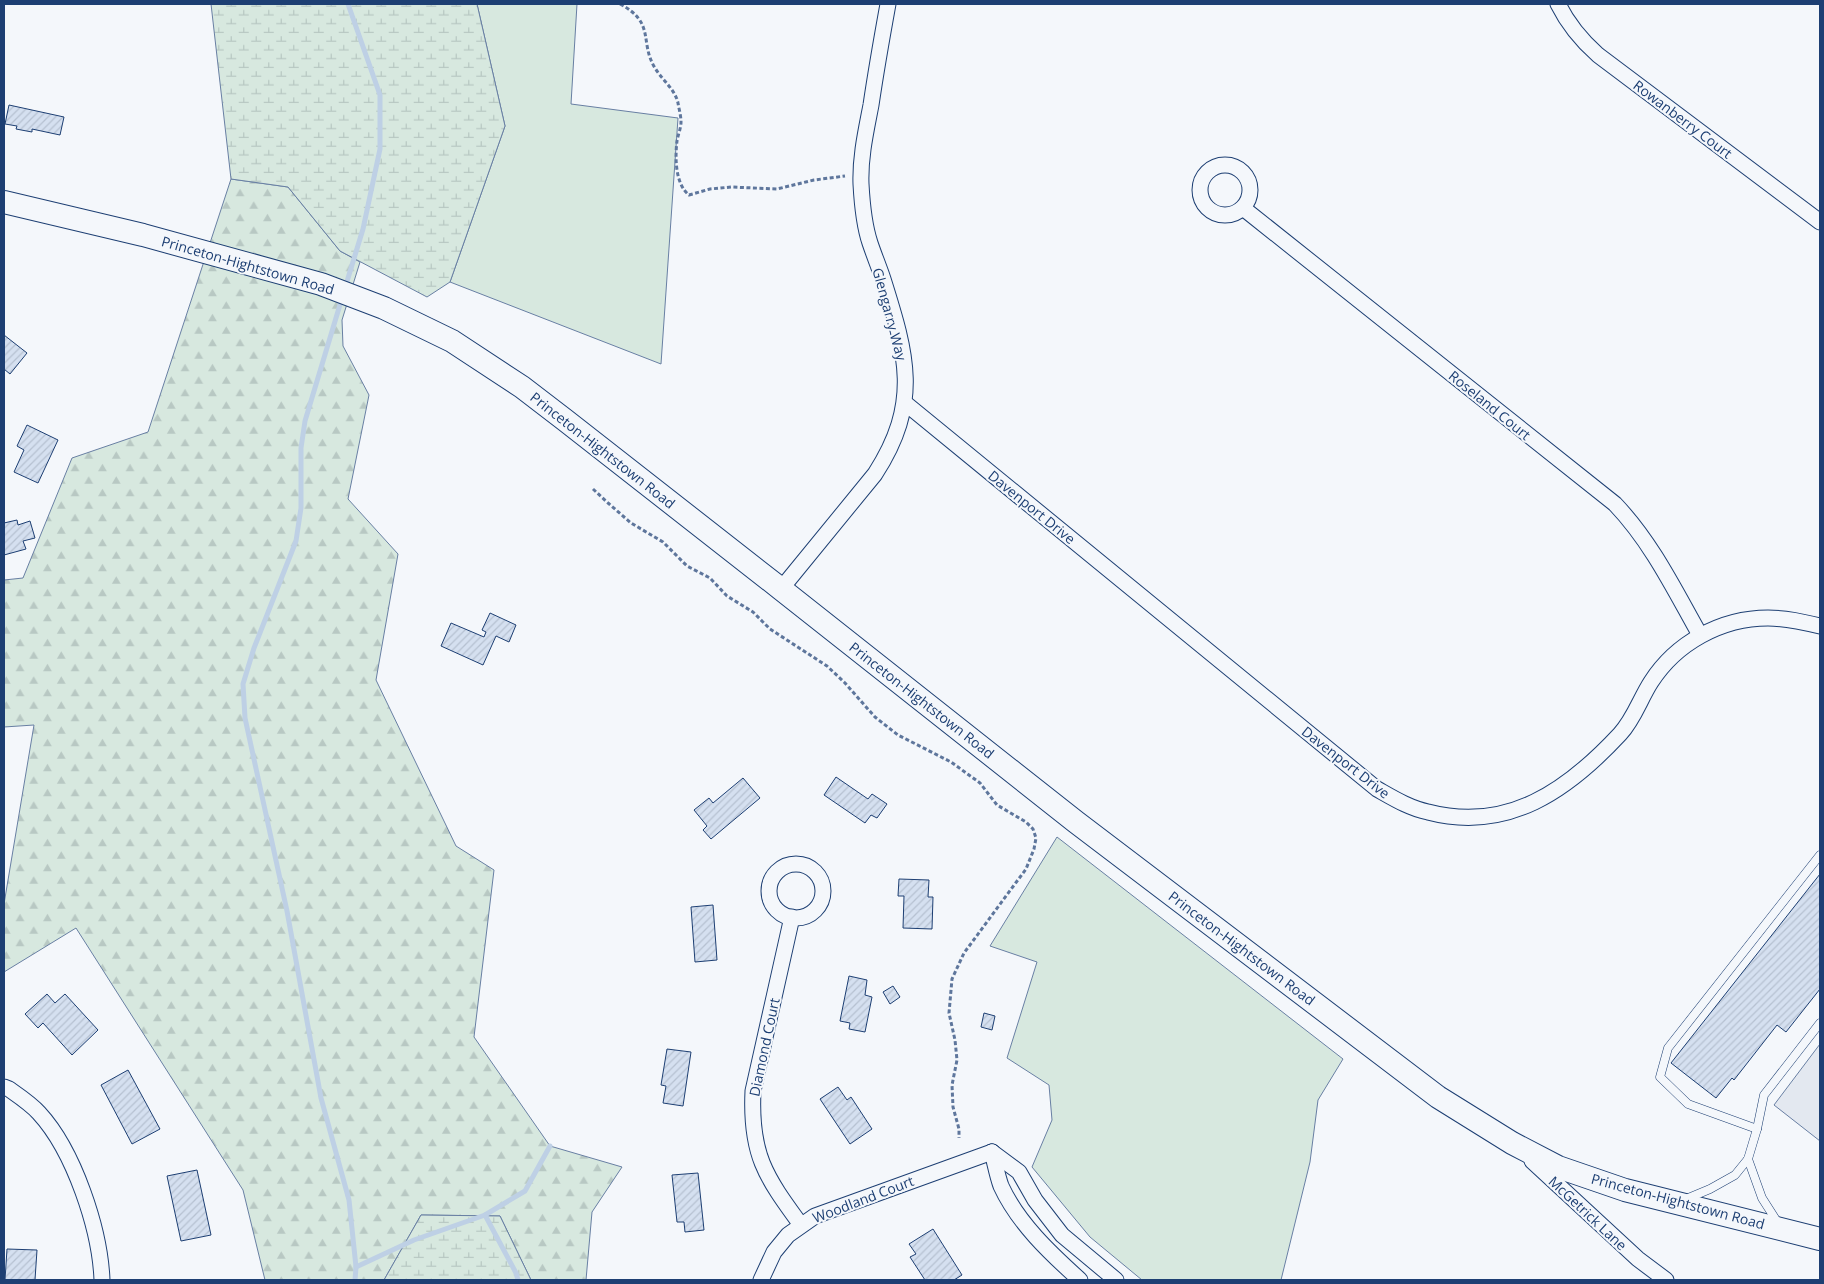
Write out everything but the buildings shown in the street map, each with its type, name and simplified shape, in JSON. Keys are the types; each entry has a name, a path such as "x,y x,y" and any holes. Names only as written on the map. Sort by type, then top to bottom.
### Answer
{"main road":[{"name":"Princeton-Hightstown Road","path":"4,202 142,235 321,284 384,308 452,341 485,362 550,409 781,588 1052,803 1438,1096 1512,1143 1558,1167 1625,1190 1820,1239"}],"street":[{"name":"Glengarry Way","path":"781,588 875,474 888,454 898,430 905,403 906,378 903,354 883,280 869,242 863,213 861,183 862,154 888,4"},
{"name":"Rowanberry Court","path":"1558,4 1564,17 1580,38 1598,55 1820,222"},
{"name":"Roseland Court","path":"1243,208 1615,504 1634,525 1651,549 1700,635"},
{"name":"Davenport Drive","path":"905,403 1376,789 1401,803 1428,812 1453,817 1496,815 1528,806 1550,795 1571,780 1620,733 1633,716 1650,682 1665,663 1700,635 1743,620 1767,618 1790,619 1820,626"},
{"name":"Diamond Court","path":"792,918 753,1091 751,1116 761,1163 772,1186 801,1225"},
{"path":"4,1088 9,1089 38,1112 56,1135 70,1160 96,1236 102,1280"},
{"name":"McGetrick Lane","path":"1512,1143 1638,1259 1666,1280"},
{"name":"Woodland Court","path":"761,1280 774,1252 788,1235 815,1216 992,1152"},
{"path":"992,1152 1001,1185 1019,1216 1050,1254 1080,1280"},
{"path":"992,1152 1019,1172 1035,1200 1062,1235 1116,1280"}],"lane":[{"path":"1757,1129 1688,1104 1660,1077 1668,1048 1820,855"},
{"path":"1676,1203 1710,1189 1734,1175 1748,1159 1764,1095 1820,1023"},
{"path":"1748,1159 1762,1198 1782,1229"}],"path":[{"path":"620,4 631,10 640,20 644,28 649,54 654,67 676,96 681,122 677,143 678,175 684,192 688,195 710,189 731,187 777,189 814,180 845,176"},
{"path":"593,489 631,523 664,542 687,566 710,578 727,596 753,612 770,629 827,666 846,683 875,717 898,736 951,762 980,783 997,805 1026,822 1033,829 1036,838 1026,869 964,953 952,979 950,1013 956,1040 957,1060 952,1092 959,1138"}],"green space":[{"path":"211,4 477,4 505,126 450,282 427,297 340,251 288,187 231,179"},
{"path":"477,4 577,4 571,104 678,118 661,364 450,282 505,126"},
{"path":"231,179 288,187 340,251 360,262 342,320 343,346 369,395 348,499 398,554 376,680 456,846 494,870 474,1037 550,1146 622,1167 592,1212 586,1280 531,1280 500,1216 421,1215 384,1280 265,1280 243,1190 76,928 4,972 4,904 34,725 4,727 4,580 23,578 72,458 148,432"},
{"path":"1057,837 1343,1059 1318,1100 1310,1162 1281,1280 1142,1280 1090,1237 1032,1167 1052,1120 1049,1085 1007,1058 1037,962 990,946"},
{"path":"421,1215 500,1216 531,1280 384,1280"}],"shaded area":[{"path":"1820,1044 1820,1141 1774,1105"}],"waterway":[{"path":"345,288 363,229 380,149 380,95 348,4"},
{"path":"342,298 305,421 301,448 301,508 296,541 254,648 243,684 245,718 287,911 321,1098 349,1200 356,1267 355,1280"},
{"path":"356,1267 414,1240 485,1215 525,1191 550,1146"},
{"path":"485,1215 518,1280"}]}
